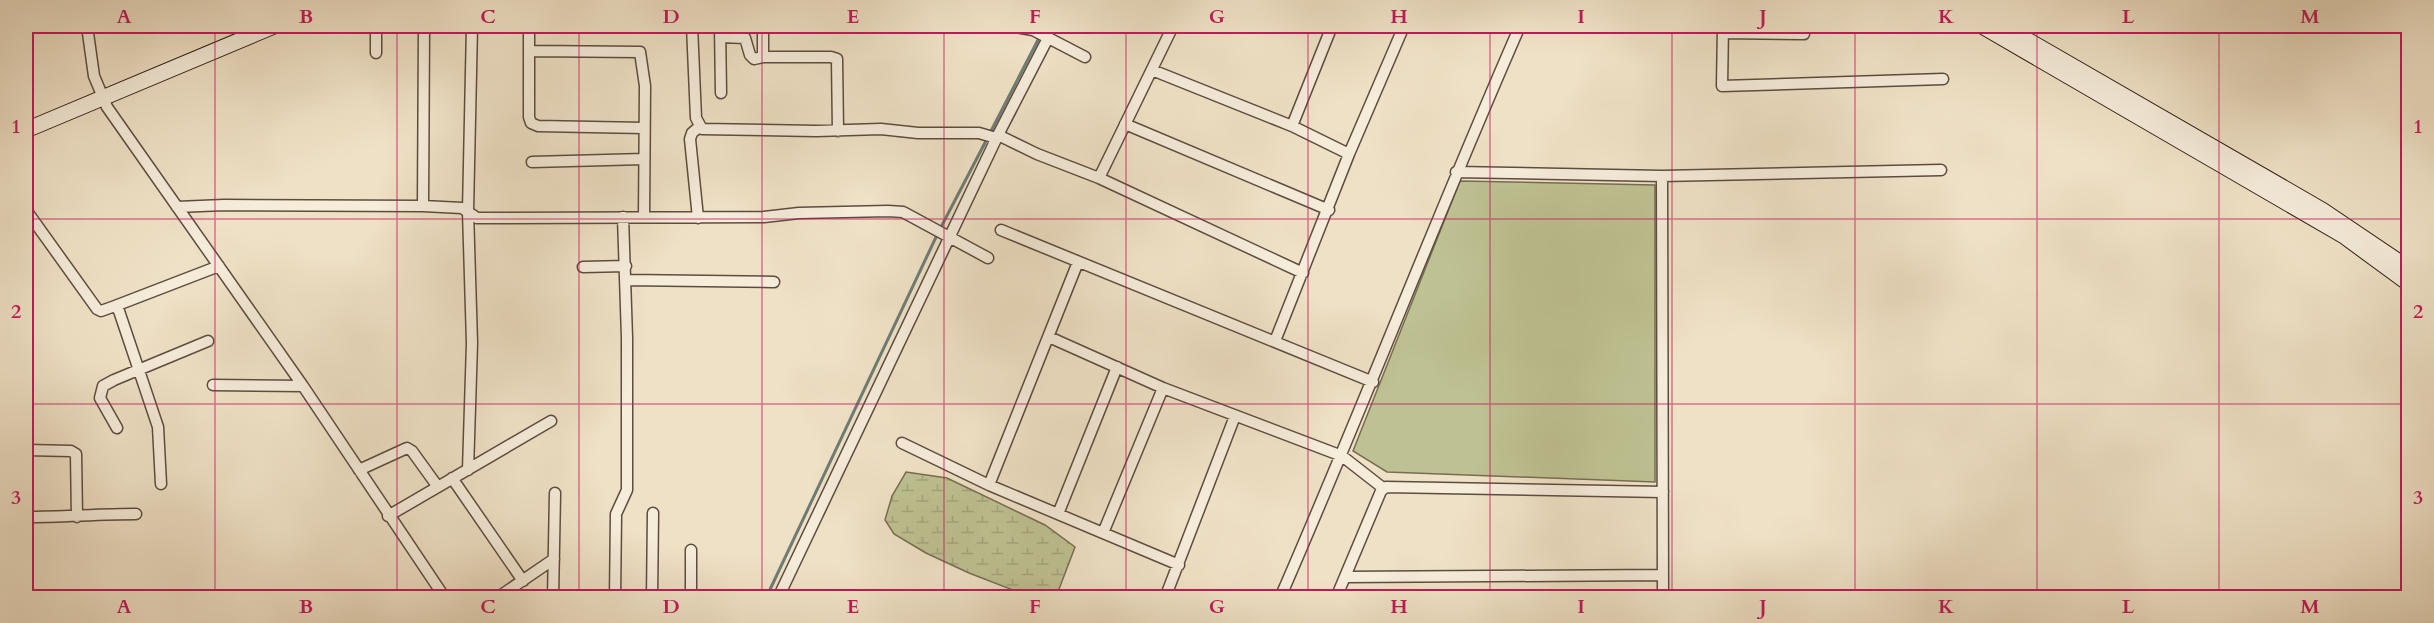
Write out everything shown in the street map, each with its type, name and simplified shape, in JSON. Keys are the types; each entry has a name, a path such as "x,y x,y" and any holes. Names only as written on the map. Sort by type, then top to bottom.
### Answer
{"street":[{"path":"87,26 94,76 102,97 303,386 388,516 445,597"},
{"path":"26,130 274,26"},
{"path":"376,26 376,53"},
{"path":"423,206 424,26"},
{"path":"468,470 471,420 472,296 468,211 472,26"},
{"path":"529,26 529,117 531,123 538,126 644,128"},
{"path":"692,26 695,113 699,127"},
{"path":"763,26 763,57"},
{"path":"1010,26 1033,30 1084,57"},
{"path":"1099,177 1173,26"},
{"path":"1292,126 1332,26"},
{"path":"1275,341 1329,210 1349,154 1404,26"},
{"path":"1280,597 1342,456 1456,172 1520,26"},
{"path":"1982,26 2344,236 2409,283"},
{"path":"2003,26 2322,210 2409,268"},
{"path":"1804,34 1723,29 1722,86 1943,79"},
{"path":"721,93 720,31 745,38 751,57 754,59 831,57 837,59 838,131"},
{"path":"778,597 993,136 1046,37"},
{"path":"529,51 640,52 645,86 644,217"},
{"path":"1152,70 1292,126 1349,154"},
{"path":"1125,124 1329,210"},
{"path":"699,127 714,131 881,129 993,136 1099,177 1303,273"},
{"path":"698,218 690,139 692,133 699,127"},
{"path":"532,162 644,159"},
{"path":"1456,172 1662,176 1941,170"},
{"path":"1662,176 1663,597"},
{"path":"177,207 224,204 458,207 477,218 764,217 799,213 888,210 903,212 988,258"},
{"path":"26,210 97,309 101,311 219,266"},
{"path":"615,597 616,514 627,490 626,266 623,217"},
{"path":"1001,230 1373,382"},
{"path":"989,485 1078,262"},
{"path":"584,267 626,266"},
{"path":"626,280 774,282"},
{"path":"115,306 119,311 158,427 161,484"},
{"path":"1049,337 1163,388 1342,456 1383,488"},
{"path":"117,428 100,398 100,390 107,383 208,341"},
{"path":"1058,514 1117,367"},
{"path":"213,385 303,386"},
{"path":"1103,533 1163,388"},
{"path":"1165,597 1235,416"},
{"path":"388,516 552,421"},
{"path":"902,443 989,485 1179,565"},
{"path":"358,470 401,449 410,449 438,487"},
{"path":"26,450 71,451 76,454 76,517"},
{"path":"452,478 523,581"},
{"path":"1383,488 1437,486 1663,492"},
{"path":"1336,597 1383,488"},
{"path":"553,597 555,493"},
{"path":"652,597 653,513"},
{"path":"26,517 136,514"},
{"path":"690,550 691,597"},
{"path":"497,597 554,559"},
{"path":"1346,577 1663,575"}],"green space":[{"path":"1460,181 1655,185 1655,482 1387,472 1353,451"},
{"path":"906,472 947,478 1045,525 1075,547 1056,597 1031,597 969,573 926,553 894,534 885,520 892,496"}],"waterway":[{"path":"990,133 1039,38"},
{"path":"940,229 987,139"},
{"path":"766,598 937,235"}]}
